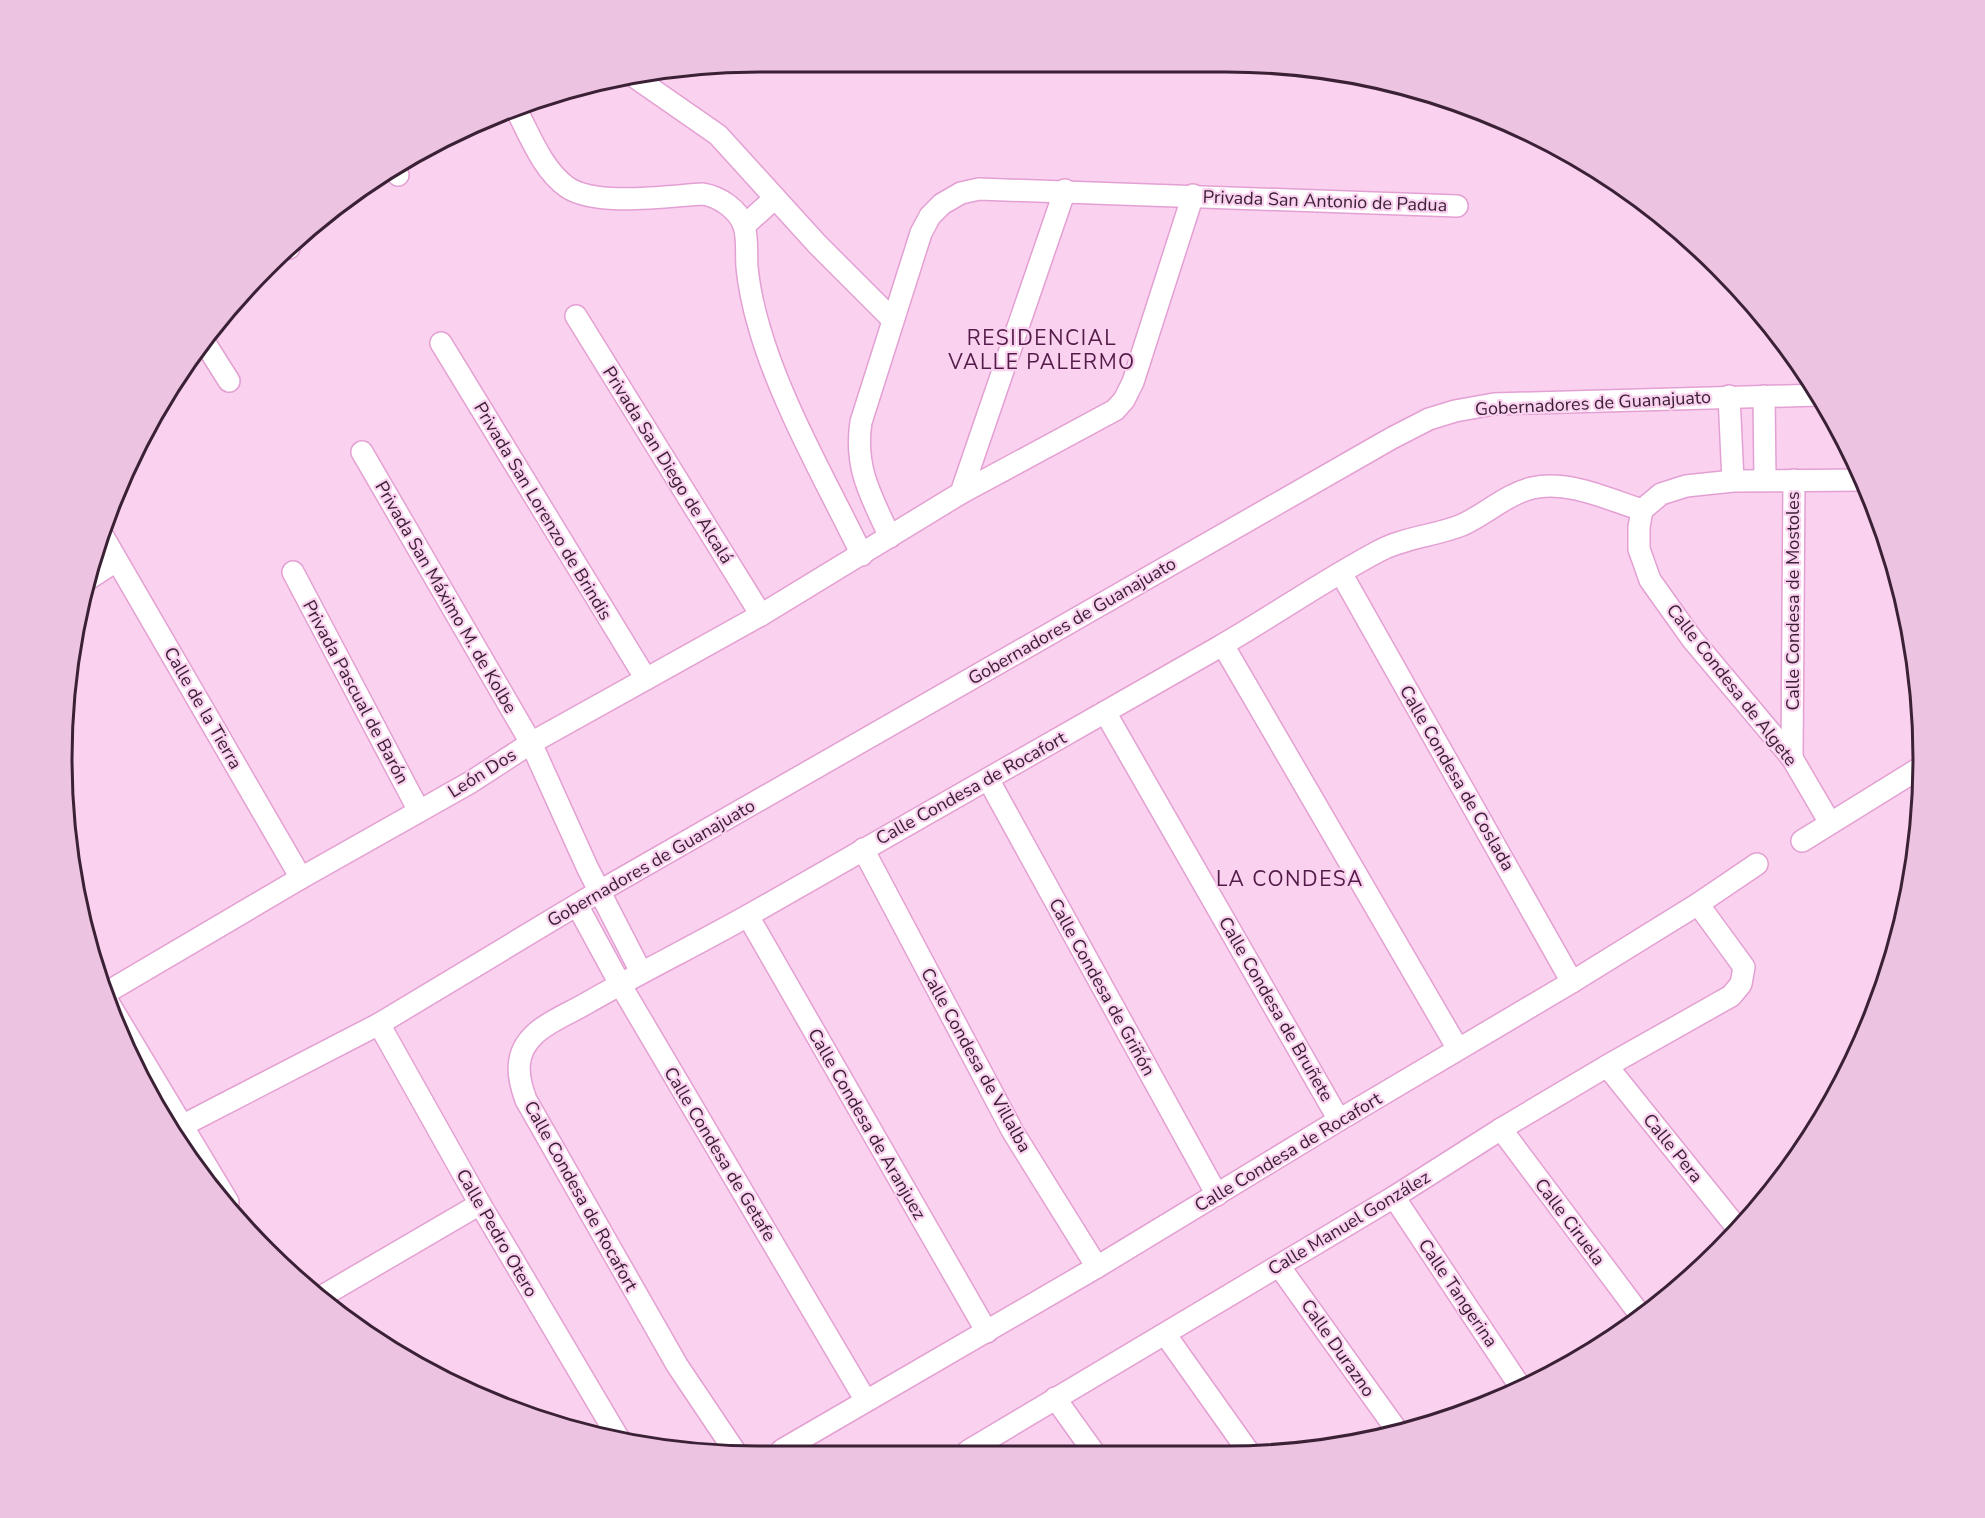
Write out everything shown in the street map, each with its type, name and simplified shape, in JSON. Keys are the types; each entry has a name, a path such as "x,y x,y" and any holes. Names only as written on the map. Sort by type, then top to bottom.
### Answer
{"street":[{"path":"642,82 718,135 817,244 892,319"},
{"path":"519,115 536,148 552,172 567,188 587,196 614,199 703,194 716,196 729,206 744,226 750,290 771,364 784,396 862,555"},
{"name":"Privada San Antonio de Padua","path":"890,537 864,477 859,457 858,439 892,319 921,233 930,216 942,204 961,193 979,189 1065,190 1457,206"},
{"path":"961,493 1065,190"},
{"name":"León Dos","path":"112,990 301,878 471,782 531,743 761,615 961,493 1115,410 1124,400 1133,382 1193,195"},
{"path":"744,226 775,198"},
{"name":"Privada San Diego de Alcalá","path":"576,316 761,615"},
{"name":"Privada San Lorenzo de Brindis","path":"441,343 646,679"},
{"path":"209,349 229,381"},
{"name":"Gobernadores de Guanajuato","path":"179,1127 379,1024 600,891 1429,419 1455,411 1494,404 1808,395"},
{"path":"1729,396 1733,481"},
{"path":"1764,396 1766,480"},
{"name":"Privada San Máximo M. de Kolbe","path":"362,452 531,743 600,891"},
{"name":"Calle Condesa de Mostoles","path":"1792,758 1794,480"},
{"path":"1642,510 1661,494 1686,486 1733,481 1854,480"},
{"name":"Calle Condesa de Rocafort","path":"731,1445 677,1365 545,1135 520,1084 517,1067 522,1050 536,1033 641,972 748,916 1223,645 1382,549 1416,536 1441,532 1461,525 1514,495 1545,486 1575,488 1642,510"},
{"name":"Calle Condesa de Algete","path":"1642,510 1639,549 1650,580 1692,639 1792,758 1830,823"},
{"name":"Calle de la Tierra","path":"107,543 301,878"},
{"path":"97,573 116,561"},
{"name":"Privada Pascual de Barón","path":"293,572 419,811"},
{"name":"Calle Condesa de Coslada","path":"1341,573 1572,982"},
{"path":"1223,645 1458,1049"},
{"name":"Calle Condesa de Bruñete","path":"1105,712 1339,1120"},
{"path":"1802,841 1913,772"},
{"name":"Calle Condesa de Griñón","path":"988,779 1217,1195"},
{"name":"Calle Condesa de Villalba","path":"863,849 1013,1132 1097,1267"},
{"name":"Calle Condesa de Rocafort","path":"789,1446 1097,1267 1572,982 1698,904 1757,864"},
{"path":"600,891 641,972"},
{"name":"Calle Manuel González","path":"975,1446 1394,1197 1607,1066 1731,996 1741,984 1744,967 1698,904"},
{"name":"Calle Condesa de Getafe","path":"577,905 620,984 866,1401"},
{"name":"Calle Condesa de Aranjuez","path":"748,916 987,1332"},
{"name":"Calle Pedro Otero","path":"379,1024 480,1204 614,1430"},
{"name":"Calle Pera","path":"1607,1066 1733,1223"},
{"name":"Calle Ciruela","path":"1502,1129 1636,1310"},
{"name":"Calle Tangerina","path":"1394,1197 1517,1381"},
{"path":"327,1293 480,1204"},
{"name":"Calle Durazno","path":"1279,1266 1393,1425"},
{"path":"1165,1334 1245,1446"},
{"path":"1055,1398 1090,1446"}],"district":[{"name":"RESIDENCIAL VALLE PALERMO","path":"1042,350"},
{"name":"LA CONDESA","path":"1290,879"}]}
